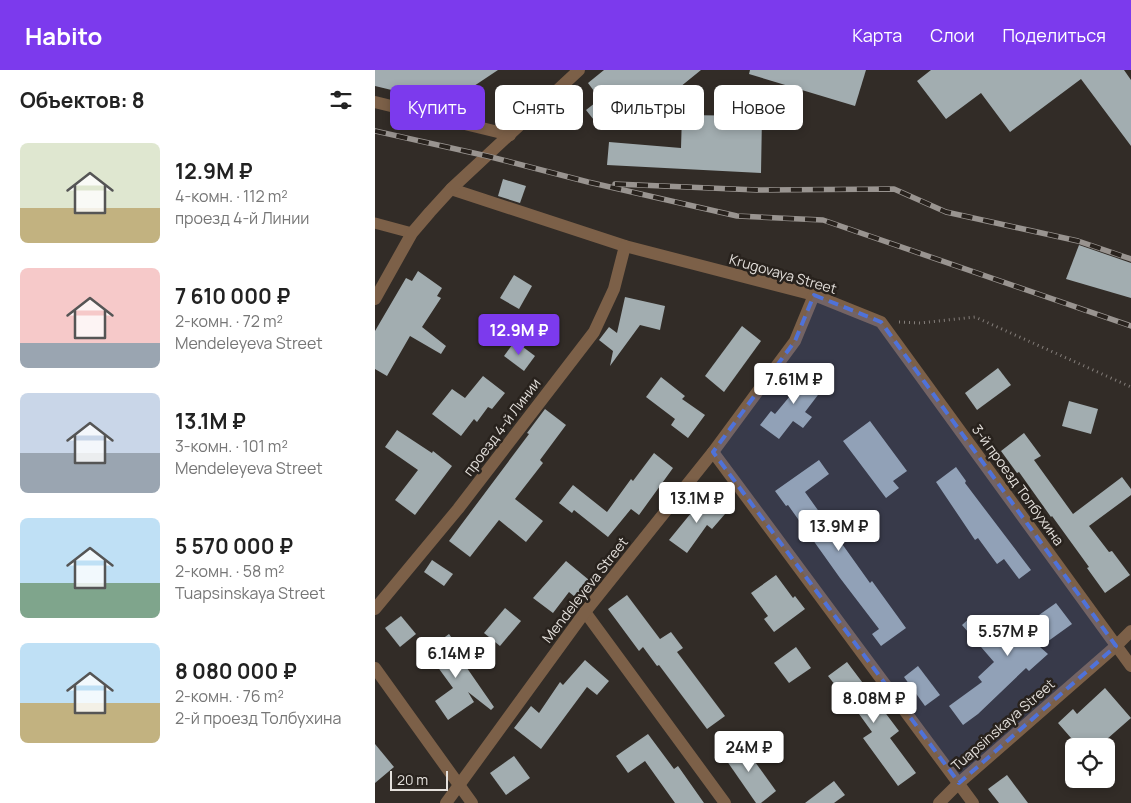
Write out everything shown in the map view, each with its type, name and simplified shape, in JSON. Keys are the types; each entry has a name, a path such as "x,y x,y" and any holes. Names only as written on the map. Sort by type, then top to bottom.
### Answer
{"street":[{"path":"375,299 412,233 451,189 579,70"},
{"path":"375,102 510,135"},
{"name":"Krugovaya Street","path":"451,189 625,246 814,296 881,322"},
{"name":"проезд 4-й Линии","path":"375,609 458,509 593,332 613,289 625,246"},
{"name":"Mendeleyeva Street","path":"445,803 585,612 713,452 795,341 814,296"},
{"name":"3-й проезд Толбухина","path":"881,322 1131,666"},
{"path":"713,452 973,803"},
{"path":"585,612 725,803"},
{"name":"Tuapsinskaya Street","path":"939,803 1117,646 1131,631"},
{"path":"375,668 472,803"}],"lane":[{"path":"375,223 412,233"}],"path":[{"path":"881,322 920,323 975,317 1131,387"}],"highlighted area":[{"path":"814,295 881,322 1116,646 959,783 713,452 795,341"}],"building":[{"path":"375,70 498,70 476,85 390,85 390,90 375,86"},
{"path":"604,70 701,70 683,85 593,85 593,90 588,83"},
{"path":"750,70 866,70 855,106 803,90 803,85 785,85 749,74"},
{"path":"931,70 1124,70 1131,80 1131,146 1081,79 1010,132 981,93 946,119 917,81"},
{"path":"593,104 593,119 586,110"},
{"path":"704,115 714,115 714,130 762,130 761,173 607,165 609,142 681,148 682,130 704,130"},
{"path":"503,179 526,186 520,203 498,196"},
{"path":"1079,245 1131,263 1131,298 1066,279"},
{"path":"418,271 442,288 437,296 441,298 422,327 446,346 441,354 410,336 387,376 375,369 375,331 406,278 412,281"},
{"path":"514,275 532,286 519,309 500,298"},
{"path":"625,297 665,306 660,330 640,325 610,366 613,351 599,340 609,327 617,333"},
{"path":"742,326 761,341 724,392 705,376"},
{"path":"515,341 535,356 524,371 504,356"},
{"path":"998,368 1011,385 977,410 965,393"},
{"path":"800,369 824,387 805,412 812,417 803,428 793,421 779,439 760,425 771,411 775,414 795,390 788,384"},
{"path":"483,376 505,393 492,409 488,407 477,422 474,419 461,436 432,414 452,389 465,398"},
{"path":"661,377 685,396 682,399 705,415 688,438 671,425 675,419 646,397"},
{"path":"1069,401 1098,409 1091,434 1062,426"},
{"path":"545,409 566,425 540,460 543,463 515,499 543,521 526,542 499,520 470,557 449,541 529,434 527,433"},
{"path":"870,421 907,471 893,481 899,488 886,498 843,441"},
{"path":"397,430 432,453 433,451 452,466 415,515 395,500 418,470 385,447"},
{"path":"1024,433 1041,456 1034,460 1073,514 1122,477 1131,489 1131,495 1089,526 1109,552 1112,551 1130,575 1105,593 1087,568 1089,567 1052,516 1001,451"},
{"path":"654,453 673,468 639,515 631,509 608,537 574,510 572,513 559,503 573,485 607,512 631,479 633,481"},
{"path":"819,460 829,474 805,492 870,583 872,581 906,628 881,646 872,634 879,629 788,505 786,506 775,491"},
{"path":"956,467 966,481 965,483 1031,570 1019,579 1004,559 997,564 978,538 975,540 936,482"},
{"path":"705,496 725,514 712,529 707,525 687,553 669,540"},
{"path":"432,560 453,574 444,586 424,572"},
{"path":"566,561 589,580 575,597 569,592 553,613 533,598"},
{"path":"776,575 793,598 795,596 805,609 774,632 764,619 768,616 751,593"},
{"path":"627,595 660,639 671,632 683,648 677,652 725,716 707,729 659,665 657,666 643,647 639,651 608,609"},
{"path":"1056,603 1072,624 1040,647 1048,654 1029,671 1026,668 978,714 963,725 949,706 982,682 978,677 994,662 962,625 973,615 994,639 1015,620 1022,627"},
{"path":"505,608 521,621 500,646 484,633"},
{"path":"401,616 416,634 400,647 385,628"},
{"path":"449,634 464,655 460,658 494,707 491,710 468,692 474,702 448,720 435,701 453,688 426,651"},
{"path":"796,647 811,668 789,683 774,663"},
{"path":"585,660 609,681 597,695 587,687 541,749 514,728 531,706 539,713 560,682 563,685"},
{"path":"847,662 899,731 890,738 916,773 898,786 863,738 872,732 841,689 839,690 828,676"},
{"path":"918,666 940,695 925,706 904,677"},
{"path":"1105,688 1131,718 1108,738 1071,738 1058,723 1073,709 1077,714"},
{"path":"648,734 674,769 678,766 704,803 675,803 645,761 628,773 616,756"},
{"path":"740,741 776,791 761,803 756,803 722,754"},
{"path":"375,744 394,767 375,783"},
{"path":"514,756 530,778 506,795 490,773"},
{"path":"1007,775 1028,803 999,803 988,789"},
{"path":"834,781 845,795 834,803 805,803"}],"railway":[{"path":"375,131 737,216 823,220 1131,326"},
{"path":"615,184 757,190 894,189 946,212 1078,241 1131,259"}]}
